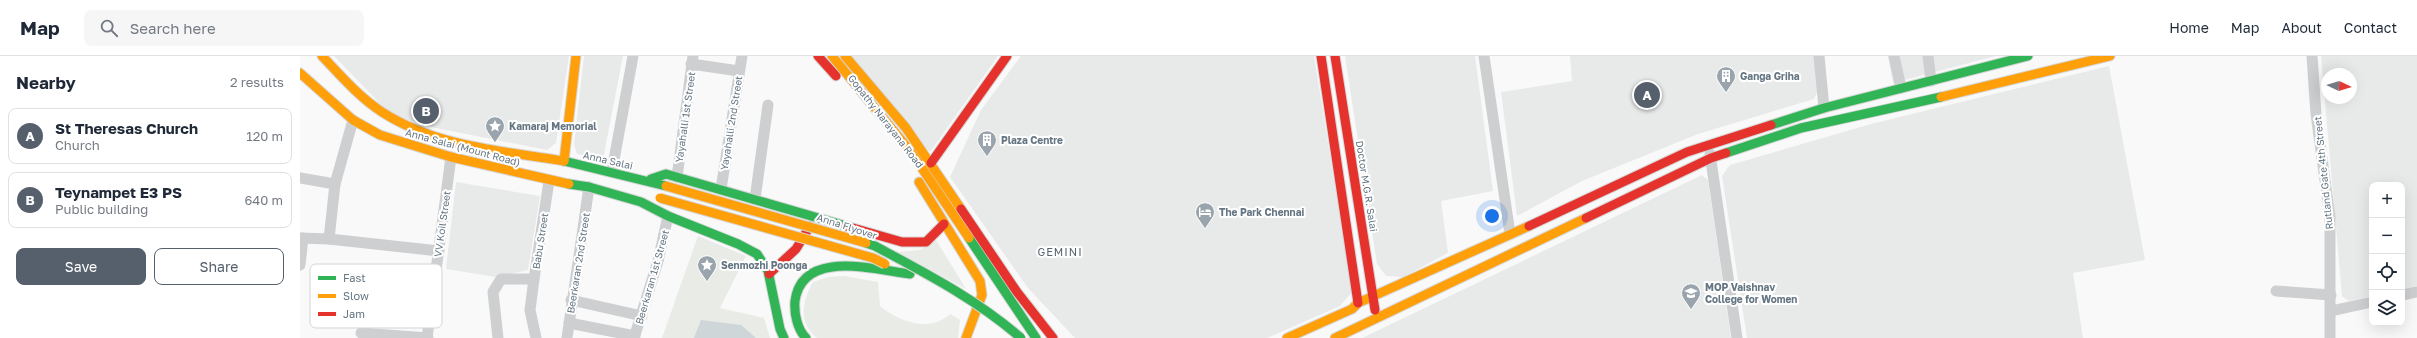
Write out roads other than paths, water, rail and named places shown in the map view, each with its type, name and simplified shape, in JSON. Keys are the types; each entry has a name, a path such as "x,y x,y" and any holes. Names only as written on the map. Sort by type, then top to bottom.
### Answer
{"main road":[{"name":"Anna Salai (Mount Road)","path":"322,56 344,80 382,112 409,127 440,138 564,161"},
{"path":"564,161 576,56"},
{"name":"Gopathy Narayana Road","path":"818,56 896,150"},
{"path":"832,56 885,118 911,152 1036,338"},
{"path":"845,56 906,128 1017,292 1053,338"},
{"path":"931,163 1007,56"},
{"path":"1321,56 1358,303"},
{"name":"Doctor M.G.R. Salai","path":"1335,56 1377,319"},
{"path":"1287,338 1352,309 1358,303 1373,298 1687,152 1824,108 2028,56"},
{"path":"1335,338 1711,158 1801,128 1880,112 2110,56"},
{"name":"Anna Salai (Mount Road)","path":"300,72 353,120 380,134 405,144 549,181 589,187 641,202 668,216 738,244 757,254 769,274 780,329 784,338"},
{"path":"1801,128 1812,112"},
{"name":"Anna Salai","path":"564,161 646,180"},
{"path":"646,180 666,174 755,199 815,218 914,244 926,242 944,224"},
{"name":"Gopathy Narayana Road","path":"914,174 980,281 982,295 966,338"},
{"name":"Anna Flyover","path":"646,180 875,246 954,289 992,313 1021,338"},
{"path":"1610,188 1627,198"},
{"path":"641,202 660,198 873,258 910,274 953,298 988,322 1006,338"},
{"path":"769,274 796,249 815,218"},
{"path":"806,338 801,334 796,319 795,301 800,287 812,272 824,267 865,268 910,274"}],"street":[{"path":"612,171 633,56"},
{"name":"Yayahalli 2nd Street","path":"721,189 742,56"},
{"path":"1484,56 1510,234"},
{"path":"1819,56 1824,108"},
{"path":"1894,56 1901,88"},
{"path":"1928,56 1931,81"},
{"name":"Rutland Gate 4th Street","path":"2312,56 2316,114 2330,217 2330,338"},
{"path":"692,60 739,71"},
{"name":"Yayahalli 1st Street","path":"676,177 692,60"},
{"path":"755,199 768,105"},
{"path":"329,239 335,184 353,120"},
{"path":"1708,145 1737,338"},
{"name":"VV Koil Street","path":"437,264 452,157"},
{"path":"300,178 335,184"},
{"name":"Babu Street","path":"498,338 493,292 501,279 534,279 549,181"},
{"name":"Beerkaran 2nd Street","path":"566,338 589,187"},
{"name":"Beerkaran 1st Street","path":"634,337 642,316 668,216"},
{"path":"300,265 301,238 329,239 439,251"},
{"path":"534,279 530,310 536,338"},
{"path":"2276,291 2331,295"},
{"path":"2405,294 2417,292"},
{"path":"571,300 642,316"},
{"path":"2331,311 2369,303"},
{"path":"569,323 634,337"},
{"name":"VV Koil Street","path":"427,338 428,328"},
{"path":"361,333 427,338"}],"place":[{"name":"Ganga Griha","path":"1726,93"},
{"name":"St Theresas Church","path":"1647,95"},
{"name":"Teynampet E3 PS","path":"426,111"},
{"name":"Kamaraj Memorial","path":"495,143"},
{"name":"Plaza Centre","path":"987,157"},
{"name":"The Park Chennai","path":"1205,229"},
{"name":"Senmozhi Poonga","path":"707,282"},
{"name":"MOP Vaishnav College for Women","path":"1691,310"}],"district":[{"name":"GEMINI","path":"1060,251"}]}
